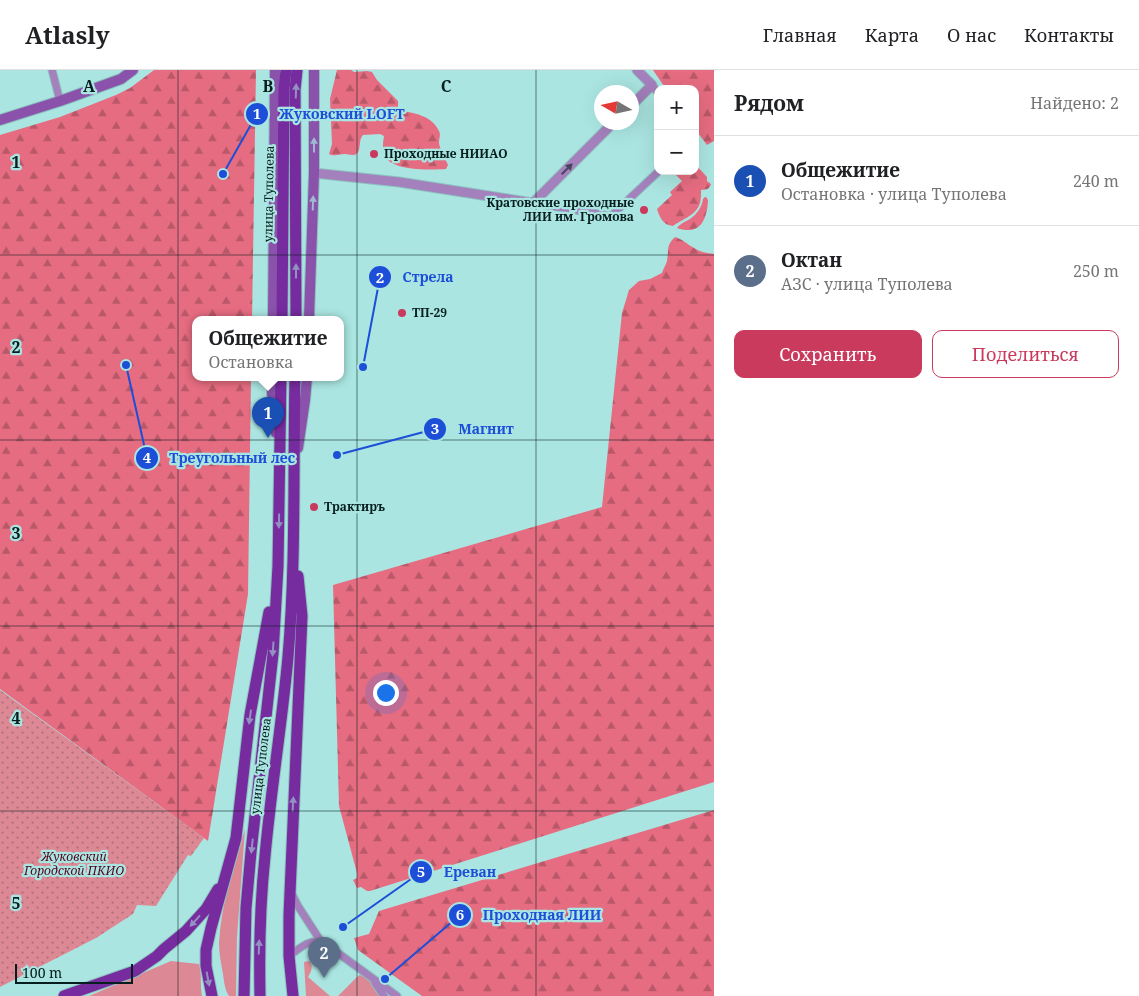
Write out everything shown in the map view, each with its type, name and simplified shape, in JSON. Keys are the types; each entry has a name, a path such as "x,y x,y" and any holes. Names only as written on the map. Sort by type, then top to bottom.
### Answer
{"main road":[{"path":"0,120 121,79 133,70"},
{"name":"улица Туполева","path":"273,316 275,70"},
{"name":"улица Туполева","path":"282,316 284,90 286,70"},
{"name":"улица Туполева","path":"296,316 297,70"},
{"path":"309,316 314,173 314,70"},
{"name":"улица Туполева","path":"272,381 280,476"},
{"name":"улица Туполева","path":"244,996 246,908 273,654 278,566 281,381"},
{"name":"улица Туполева","path":"260,996 259,960 262,883 288,657 294,539 295,381"},
{"name":"улица Туполева","path":"293,476 306,400 306,381"},
{"name":"улица Туполева","path":"294,539 302,616 289,888 289,956 294,996"},
{"name":"улица Туполева","path":"229,864 236,838 250,715 278,566"},
{"path":"64,996 135,971 157,956 186,931 206,909 229,864"},
{"path":"212,996 206,966 206,950 210,928 229,864"}],"street":[{"path":"52,70 60,101"},
{"path":"637,70 654,88"},
{"path":"639,98 652,85"},
{"path":"533,203 606,130"},
{"path":"314,173 399,182 611,216 655,175"},
{"path":"289,888 320,940 397,996"},
{"path":"289,956 308,942 322,942"},
{"path":"369,975 384,996"}],"green space":[{"path":"154,70 256,70 252,316 192,316 192,381 251,381 248,594 208,841 0,689 0,135 60,117 130,88"},
{"path":"337,70 372,72 377,80 398,101 398,110 410,112 432,121 440,132 439,143 448,165 446,169 431,170 403,167 389,161 383,149 384,136 380,134 363,135 356,154 329,154 332,144 330,99"},
{"path":"653,70 714,70 714,141 707,145 699,134 699,85 663,85"},
{"path":"699,168 711,184 708,189 701,190 700,203 695,211 673,226 664,223 657,209 672,195 670,192 682,181 676,175 699,175"},
{"path":"705,197 708,200 706,214 701,224 691,230 677,228 695,215"},
{"path":"675,237 699,250 714,254 714,782 370,891 361,887 357,888 353,880 357,878 357,873 339,806 333,585 602,507 622,313 629,290 639,281 650,279 662,273 667,261 669,245"},
{"name":"Жуковский Городской ПКИО","path":"0,690 204,838 191,856 188,855 156,906 137,905 133,914 96,938 0,987"},
{"path":"714,810 714,996 422,996 358,950 354,938 369,934 379,911"},
{"path":"245,829 237,937 236,996 229,996 225,986 220,955 220,928 229,885"},
{"path":"171,961 199,964 202,996 89,996"},
{"path":"309,961 312,967 308,977 330,996 306,996 304,962"},
{"path":"360,975 369,980 379,996 338,996 358,976"}],"place":[{"name":"Проходные НИИАО","path":"374,154"},
{"name":"Жуковский LOFT","path":"223,174"},
{"name":"Кратовские проходные ЛИИ им. Громова","path":"644,210"},
{"name":"ТП-29","path":"402,313"},
{"name":"Треугольный лес","path":"126,365"},
{"name":"Стрела","path":"363,367"},
{"name":"Общежитие","path":"268,438"},
{"name":"Магнит","path":"337,455"},
{"name":"Трактиръ","path":"314,507"},
{"name":"Ереван","path":"343,927"},
{"name":"Октан","path":"324,978"},
{"name":"Проходная ЛИИ","path":"385,979"}]}
